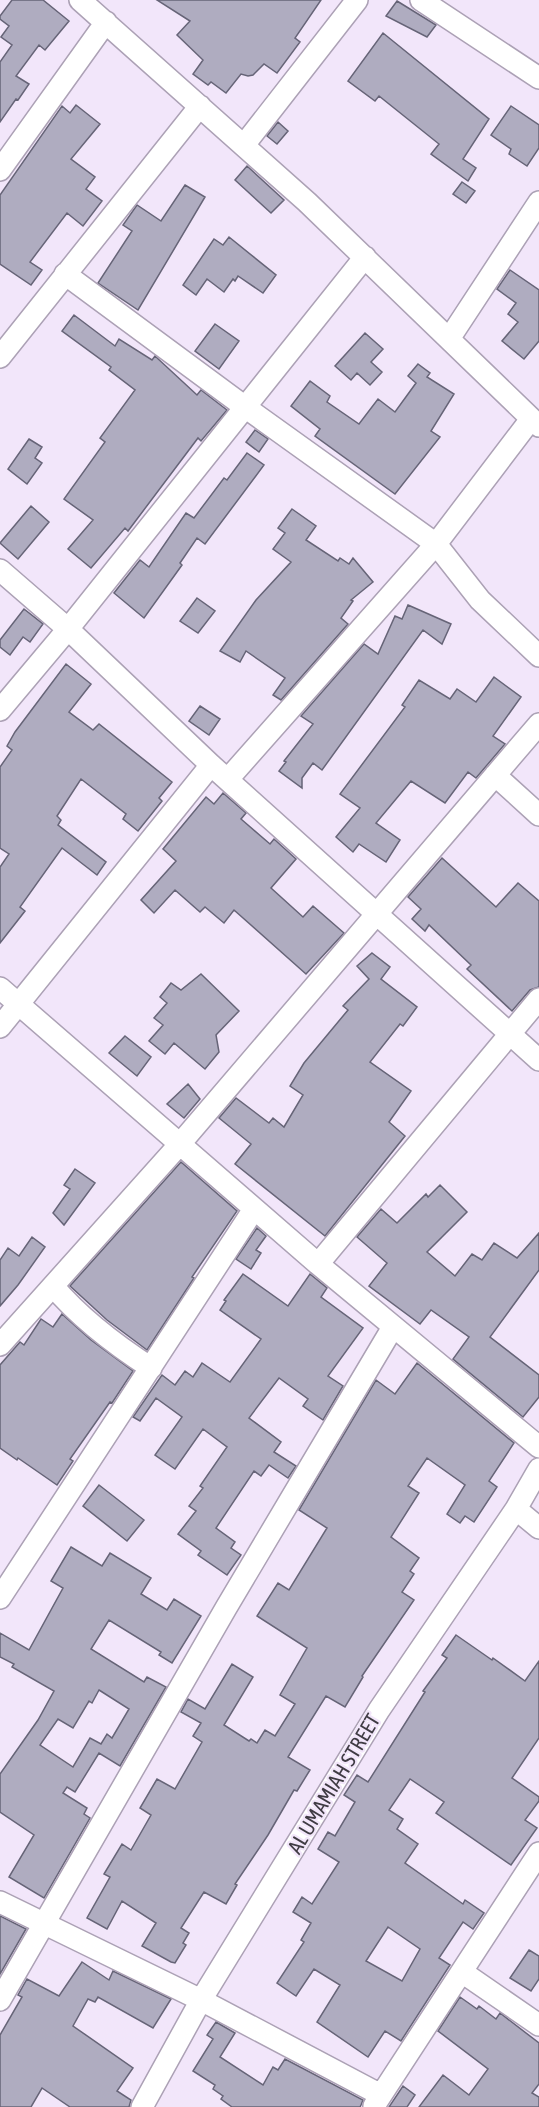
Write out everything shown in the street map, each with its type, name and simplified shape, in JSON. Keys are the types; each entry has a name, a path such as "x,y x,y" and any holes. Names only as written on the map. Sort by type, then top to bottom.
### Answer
{"street":[{"path":"80,0 244,145 365,257 535,423 436,544 228,779"},
{"path":"244,145 357,0"},
{"path":"421,0 539,78"},
{"path":"0,170 106,22"},
{"path":"0,357 200,106"},
{"path":"449,339 539,202"},
{"path":"0,710 68,629 365,257"},
{"path":"66,274 245,407 436,544 480,600 539,656"},
{"path":"0,570 68,629 211,765 539,1060"},
{"path":"0,1345 179,1145 539,724"},
{"path":"0,1027 211,765"},
{"path":"495,774 539,815"},
{"path":"0,988 318,1264 539,1447"},
{"path":"318,1264 539,999"},
{"path":"0,1598 254,1209"},
{"path":"53,1286 72,1306 151,1368"},
{"path":"0,2000 42,1924 393,1327"},
{"name":"AL UMAMIAH STREET","path":"142,2107 201,2000 379,1710 516,1509 539,1469"},
{"path":"516,1509 539,1528"},
{"path":"0,1902 201,2000 377,2101 539,1853"},
{"path":"462,1972 539,2025"}],"building":[{"path":"12,0 43,0 69,21 45,50 39,45 16,76 29,84 0,122 0,62 12,45 1,37 9,26 0,19 0,16"},
{"path":"157,0 321,0 295,38 300,42 277,73 264,64 253,75 241,74 226,93 211,82 208,85 193,74 203,60 177,35 190,21"},
{"path":"397,1 436,25 427,37 386,16"},
{"path":"383,33 489,119 463,159 476,168 468,181 431,154 439,144 379,96 375,101 348,81"},
{"path":"76,105 100,124 71,159 95,177 86,189 102,201 83,226 67,213 30,262 42,270 31,285 0,264 0,195 62,106 70,113"},
{"path":"511,106 539,125 539,148 527,166 509,154 511,149 491,135"},
{"path":"278,122 288,131 277,144 267,136"},
{"path":"247,166 284,200 271,213 235,180"},
{"path":"462,182 475,191 466,203 453,194"},
{"path":"185,185 205,197 138,310 98,283 132,231 123,225 137,205 161,221"},
{"path":"229,237 276,275 263,293 238,276 224,292 207,279 196,295 183,285 214,239 223,245"},
{"path":"510,270 539,290 539,341 524,359 502,341 518,322 508,314 516,303 497,289"},
{"path":"74,315 115,346 119,339 152,360 155,356 197,395 201,390 227,410 201,441 198,438 128,531 125,528 91,568 68,549 93,520 64,499 105,442 100,438 135,390 109,370 111,367 62,331"},
{"path":"215,324 239,341 219,369 195,351"},
{"path":"365,333 383,349 371,362 382,372 370,385 357,373 351,380 335,366"},
{"path":"418,364 430,373 427,377 454,394 431,431 440,437 395,494 315,436 320,429 291,406 310,381 330,396 327,402 359,424 378,399 395,412 416,383 408,376"},
{"path":"255,430 268,439 259,452 246,442"},
{"path":"29,439 42,447 35,458 42,463 27,484 8,469"},
{"path":"247,453 264,465 205,544 197,538 180,563 182,565 144,618 114,593 140,560 149,567 186,513 194,518 224,478 227,480"},
{"path":"31,506 49,522 18,559 0,543"},
{"path":"292,509 316,526 306,540 338,561 340,558 349,564 353,558 373,582 351,600 353,601 341,618 348,624 281,700 273,695 285,678 246,651 240,662 220,651 256,600 291,562 273,549 285,533 278,528"},
{"path":"197,598 215,611 198,633 180,621"},
{"path":"408,605 451,624 442,644 423,630 322,770 313,763 302,778 302,788 279,771 286,762 284,761 313,724 301,716 364,644 378,654 395,616 402,619"},
{"path":"24,609 43,624 30,642 23,637 10,655 0,647 0,640"},
{"path":"66,664 91,684 69,712 93,730 99,724 172,782 159,798 162,801 138,831 123,819 126,814 81,779 57,816 61,820 58,825 106,862 97,875 62,848 20,907 25,911 0,943 0,867 9,854 0,848 0,767 12,750 7,746 15,732"},
{"path":"494,677 521,697 493,736 505,744 476,778 468,772 445,803 411,781 376,823 400,840 386,862 359,844 353,852 336,837 360,808 340,794 405,707 402,705 419,680 450,699 457,689 476,702"},
{"path":"200,706 220,719 209,735 189,721"},
{"path":"223,793 246,813 241,819 270,844 274,839 296,859 271,888 303,917 313,906 344,933 306,974 234,910 224,923 205,907 200,912 175,890 154,913 141,900 176,861 163,849 206,797 214,804"},
{"path":"442,858 496,907 518,883 539,901 539,987 530,990 512,1011 467,969 471,965 429,925 425,931 412,919 421,909 408,897"},
{"path":"372,953 390,967 381,979 417,1007 403,1026 400,1024 370,1062 411,1091 389,1122 405,1136 325,1236 235,1164 251,1144 219,1118 236,1098 269,1123 273,1118 284,1127 303,1095 290,1086 304,1063 348,1010 343,1006 369,979 357,966"},
{"path":"201,974 239,1011 216,1035 219,1052 205,1069 174,1043 165,1054 149,1041 163,1025 154,1018 167,1003 160,997 171,983 181,990"},
{"path":"125,1036 151,1057 137,1076 109,1053"},
{"path":"188,1084 200,1099 184,1118 167,1104"},
{"path":"181,1162 237,1211 192,1277 194,1278 147,1350 107,1320 70,1286"},
{"path":"75,1169 95,1183 64,1225 53,1213 70,1189 64,1185"},
{"path":"440,1185 467,1212 427,1252 455,1276 472,1254 482,1260 494,1243 517,1258 539,1233 539,1270 490,1337 539,1375 539,1397 523,1417 453,1359 469,1337 431,1310 420,1324 369,1286 387,1263 357,1237 381,1209 397,1223 426,1194 428,1197"},
{"path":"257,1228 266,1236 256,1250 261,1253 251,1269 236,1259"},
{"path":"32,1237 45,1247 0,1306 0,1260 8,1248 19,1256"},
{"path":"243,1274 288,1306 310,1274 327,1288 321,1297 363,1328 328,1376 343,1386 323,1420 303,1406 308,1399 279,1378 249,1418 281,1442 274,1452 296,1466 288,1478 269,1465 261,1476 254,1471 216,1528 235,1542 231,1548 241,1555 227,1575 198,1555 201,1551 178,1534 196,1511 189,1506 203,1488 200,1486 227,1447 203,1429 175,1469 155,1455 182,1417 156,1398 140,1421 133,1417 162,1375 175,1385 185,1371 193,1377 202,1363 230,1382 261,1339 220,1310 226,1301 224,1300"},
{"path":"62,1314 91,1340 133,1371 70,1459 73,1461 57,1485 0,1448 0,1365 20,1342 24,1345 41,1319 53,1327"},
{"path":"417,1363 514,1443 489,1481 497,1487 474,1522 465,1516 460,1523 447,1514 465,1485 427,1458 408,1486 419,1493 391,1537 419,1558 410,1571 414,1574 402,1592 414,1600 362,1676 345,1707 326,1696 288,1757 310,1770 297,1791 294,1790 268,1835 235,1884 237,1885 226,1904 204,1892 181,1928 189,1933 183,1943 186,1945 175,1963 171,1962 142,1946 156,1923 122,1901 107,1929 87,1918 110,1877 104,1874 122,1844 131,1850 151,1815 140,1808 157,1779 175,1789 202,1742 193,1736 201,1723 181,1712 188,1699 205,1709 232,1664 253,1677 224,1725 249,1741 251,1739 257,1743 265,1730 275,1736 295,1704 280,1695 307,1648 257,1616 278,1583 289,1590 327,1528 299,1510 376,1380 395,1394"},
{"path":"99,1485 144,1520 127,1541 83,1506"},
{"path":"71,1547 102,1566 110,1553 151,1578 141,1594 167,1610 174,1599 201,1616 172,1663 159,1655 161,1652 109,1620 91,1649 144,1682 147,1677 166,1687 120,1766 99,1753 75,1792 67,1787 63,1793 87,1808 84,1814 90,1818 44,1898 9,1877 34,1835 0,1812 0,1774 38,1720 54,1691 12,1667 14,1664 0,1657 0,1633 29,1650 63,1588 51,1581","holes":["99,1690 129,1709 112,1738 107,1734 101,1744 90,1738 73,1767 40,1745 58,1719 73,1728 89,1701 92,1703"]},
{"path":"456,1635 525,1681 539,1661 539,1738 512,1778 539,1797 539,1801 525,1820 537,1828 511,1865 436,1813 444,1802 410,1779 389,1810 403,1819 397,1829 418,1844 405,1863 463,1904 465,1900 484,1913 473,1929 463,1922 439,1958 450,1965 401,2041 385,2031 368,2057 317,2022 340,1985 314,1969 296,1996 277,1983 304,1942 301,1940 311,1923 293,1912 302,1897 312,1904 339,1862 318,1849 328,1832 335,1836 355,1802 344,1795 357,1775 368,1782 425,1692 423,1691 447,1658 442,1655","holes":["388,1927 420,1949 402,1981 366,1961"]},
{"path":"0,1916 26,1929 0,1974"},
{"path":"529,1950 539,1956 539,1979 531,1991 510,1978"},
{"path":"82,1962 109,1980 113,1971 171,1999 153,2028 98,1997 95,2002 88,1999 73,2026 133,2068 117,2091 131,2100 129,2107 70,2107 42,2088 31,2107 0,2107 0,2035 22,1997 18,1995 27,1979 59,1996"},
{"path":"460,1997 477,2009 479,2006 496,2019 500,2013 539,2043 539,2084 532,2093 539,2097 539,2107 419,2107 443,2075 469,2095 488,2069 438,2031"},
{"path":"216,2022 235,2033 220,2057 263,2085 273,2067 278,2070 285,2059 363,2100 360,2107 232,2107 213,2089 215,2085 193,2071 213,2039 207,2035"},
{"path":"403,2086 415,2095 407,2107 389,2107"}]}
